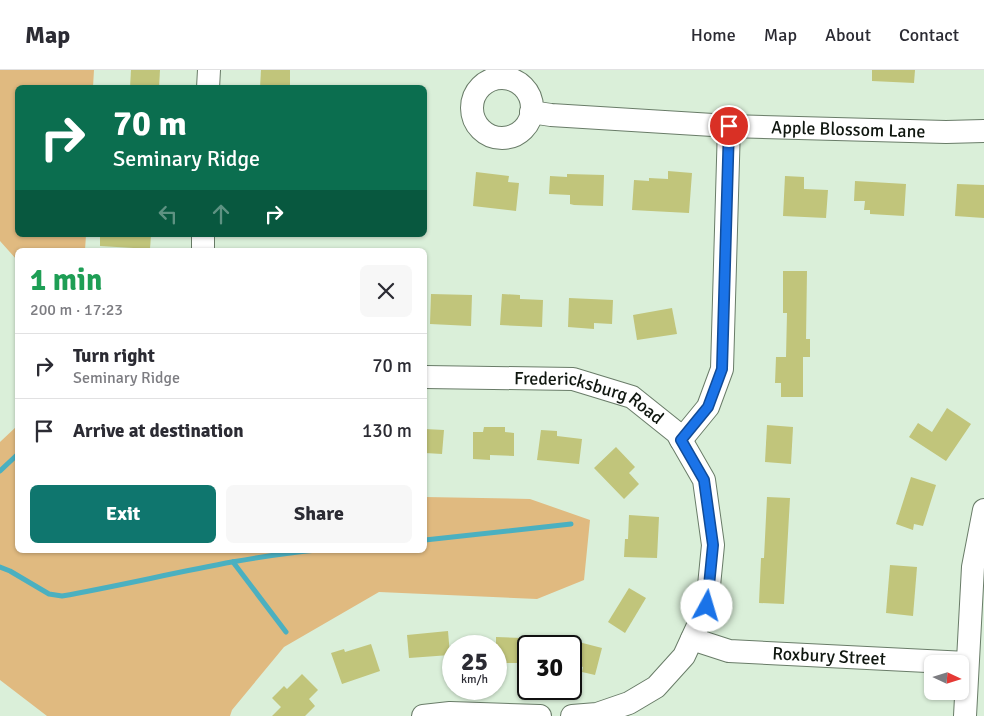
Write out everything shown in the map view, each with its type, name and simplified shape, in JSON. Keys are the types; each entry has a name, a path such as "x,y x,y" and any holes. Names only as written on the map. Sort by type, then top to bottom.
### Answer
{"street":[{"path":"208,85 209,70"},
{"name":"Apple Blossom Lane","path":"531,112 551,115 729,126 946,132 984,131"},
{"path":"681,440 708,407 722,369 729,126"},
{"name":"Fredericksburg Road","path":"427,377 573,379 632,397 677,433 704,480 713,545 707,606 684,656 656,687 629,704 596,714 572,716"},
{"path":"967,655 972,567 984,510"},
{"name":"Roxbury Street","path":"692,639 730,651 924,661"},
{"path":"965,716 966,700"},
{"path":"423,716 450,713 540,716"}],"shaded area":[{"path":"0,70 94,70 93,85 15,85 15,237 86,237 85,248 15,248 15,258 0,241"},
{"path":"15,428 15,553 427,553 427,497 530,499 590,520 584,580 537,599 379,592 284,647 232,710 230,716 47,716 0,680 0,442"}],"building":[{"path":"131,70 160,70 159,85 130,85"},
{"path":"261,70 290,70 290,85 260,85"},
{"path":"872,70 915,70 914,83 872,81"},
{"path":"668,171 692,173 689,213 632,210 634,180 649,181 649,178 668,179"},
{"path":"476,172 509,176 508,182 519,183 516,211 473,206"},
{"path":"567,174 604,175 603,206 574,205 570,204 570,195 549,194 550,176 567,177"},
{"path":"785,176 804,177 804,189 828,190 826,218 783,216"},
{"path":"855,181 906,184 904,216 870,214 870,210 864,210 865,201 854,201"},
{"path":"957,184 984,185 984,218 955,216"},
{"path":"100,237 151,237 150,248 100,246"},
{"path":"783,271 807,271 806,339 810,339 810,357 803,357 803,397 781,397 781,383 775,383 776,357 786,357 787,313 783,313"},
{"path":"431,294 472,295 471,326 430,324"},
{"path":"502,294 520,295 520,299 543,300 542,327 500,325"},
{"path":"569,298 613,300 612,324 594,323 594,329 568,327"},
{"path":"672,308 677,334 637,340 633,315"},
{"path":"947,408 971,424 946,461 909,437 918,423 932,432"},
{"path":"767,425 793,427 791,464 765,462"},
{"path":"484,427 505,427 505,432 514,433 514,456 490,455 490,460 473,459 473,432 483,432"},
{"path":"427,429 444,430 442,454 427,453"},
{"path":"541,430 557,431 557,436 582,439 579,464 537,460"},
{"path":"616,447 635,467 629,473 639,484 624,499 594,468"},
{"path":"911,477 936,485 923,526 914,524 913,530 896,524"},
{"path":"767,497 790,498 784,604 759,603 761,558 764,558"},
{"path":"629,515 659,517 657,558 624,557 625,539 628,539"},
{"path":"890,565 917,567 913,616 886,613"},
{"path":"629,588 646,598 625,633 608,622"},
{"path":"448,631 448,635 442,635 442,656 409,658 407,635"},
{"path":"507,637 517,638 517,663 507,663"},
{"path":"582,643 602,648 595,675 582,672"},
{"path":"371,644 380,671 342,684 331,653 344,649 345,652"},
{"path":"302,674 318,690 309,699 315,706 305,716 272,716 281,707 272,698 284,686 287,689"}],"waterway":[{"path":"0,471 15,457"},
{"path":"427,540 571,524"},
{"path":"0,567 49,594 62,596 253,558 293,553"},
{"path":"233,562 286,632"}],"route":[{"path":"707,606 713,545 704,480 681,440 708,407 722,369 729,126"}]}
